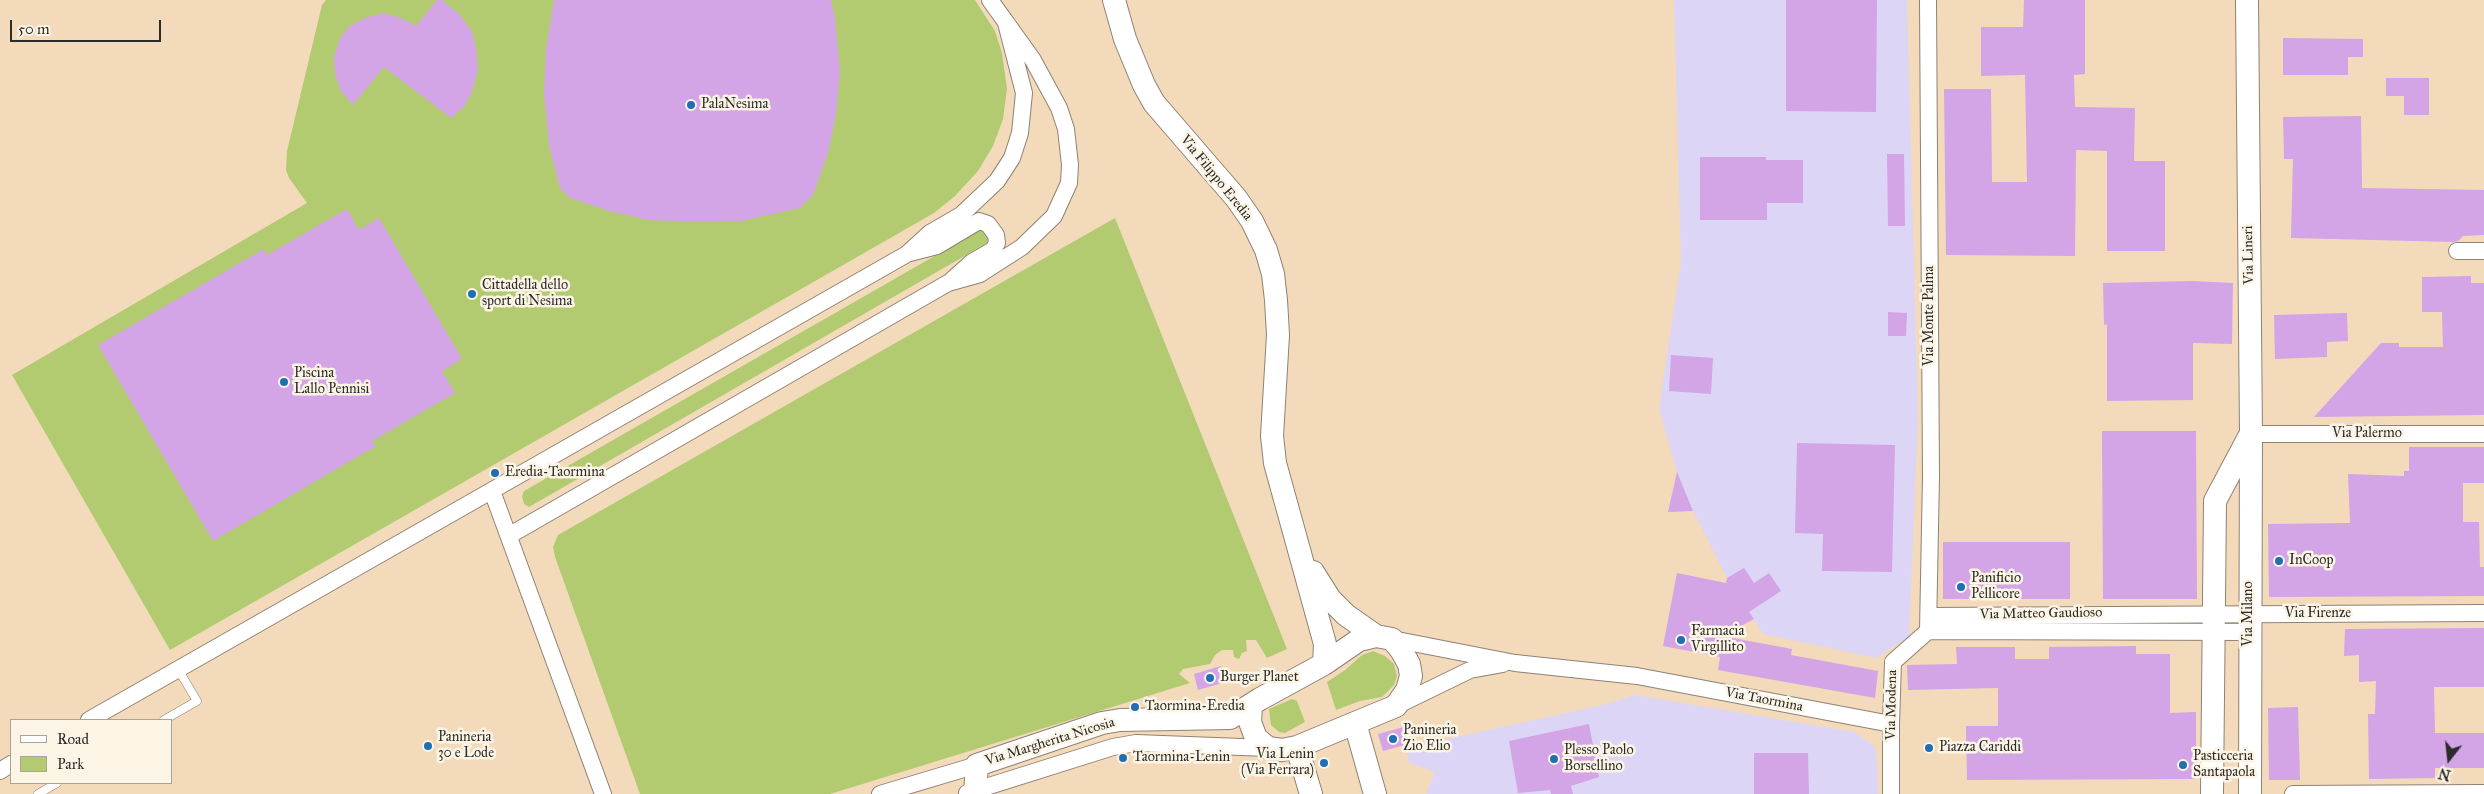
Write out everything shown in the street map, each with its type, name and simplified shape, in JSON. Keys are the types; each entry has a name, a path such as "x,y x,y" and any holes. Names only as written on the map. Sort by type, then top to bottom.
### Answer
{"main road":[{"name":"Via Filippo Eredia","path":"1114,0 1126,39 1144,85 1154,102 1236,198 1252,221 1266,250 1273,274 1278,335 1272,436 1275,463 1299,546"},
{"name":"Via Lineri","path":"2214,622 2215,501 2251,434 2247,0"},
{"name":"Via Milano","path":"2250,794 2251,434"},
{"path":"1251,706 1250,722 1256,738 1268,748 1282,750 1297,747 1396,706 1407,690 1411,676 1409,664 1384,638 1359,626 1330,599 1299,546"},
{"path":"1299,546 1325,644 1324,664"},
{"path":"2212,794 2214,622"},
{"name":"Via Margherita Nicosia","path":"977,765 1111,721 1142,718 1230,718 1324,664 1359,640 1384,638"},
{"path":"1355,723 1375,794"},
{"path":"1297,747 1308,785"},
{"path":"972,793 977,765"}],"street":[{"path":"948,283 980,274 1022,248 1054,216 1068,183 1069,146 1059,108 1033,60 990,0"},
{"name":"Via Monte Palma","path":"1928,0 1931,476 1929,623"},
{"path":"91,719 908,254 930,233 961,215 977,202 997,181 1012,158 1020,133 1024,93 1006,23"},
{"path":"510,534 948,283 972,262 993,250 997,243 996,235 988,224 979,221 937,246 908,254"},
{"path":"2457,251 2484,251"},
{"name":"Via Palermo","path":"2251,434 2484,434"},
{"path":"492,491 510,534 604,794"},
{"name":"Via Firenze","path":"2153,614 2214,622 2249,623 2484,613"},
{"path":"2090,614 2090,632"},
{"name":"Via Matteo Gaudioso","path":"1929,623 2090,614 2153,614"},
{"name":"Via Firenze","path":"1929,623 2090,632 2214,622"},
{"name":"Via Modena","path":"1892,794 1891,724 1893,662 1929,623"},
{"path":"1384,638 1515,662"},
{"path":"1396,706 1470,670 1515,662"},
{"name":"Via Taormina","path":"1515,662 1638,676 1891,724"},
{"name":"Via Margherita Nicosia","path":"972,793 1113,747 1136,743 1268,748"},
{"name":"Via Margherita Nicosia","path":"880,794 977,765"},
{"path":"2293,794 2484,793"}],"lane":[{"path":"166,719 197,701 178,669"},
{"path":"38,794 55,784"}],"shaded area":[{"path":"1674,0 1907,0 1918,417 1909,637 1876,658 1763,634 1727,578 1693,511 1677,472 1659,408 1681,263"},
{"path":"1635,695 1854,732 1874,746 1877,759 1878,794 1426,794 1435,772 1409,763 1406,748 1603,705"}],"green space":[{"name":"Cittadella dello sport di Nesima","path":"326,0 975,0 995,31 1002,53 1007,89 1003,119 993,146 978,171 955,196 934,213 170,650 12,375 307,203 289,178 286,170 287,151 322,5"},
{"path":"1115,218 1287,649 1267,658 1256,640 1246,640 1247,651 1242,653 1239,659 1234,657 1233,650 1222,650 1215,655 1210,664 1183,669 1179,674 1190,683 830,794 640,794 555,557 553,547 558,535"},
{"path":"980,230 986,232 989,237 987,243 529,507 524,504 522,496 524,491"},
{"path":"1373,651 1385,656 1394,664 1397,676 1394,685 1382,697 1360,701 1336,710 1327,682 1362,655"},
{"path":"1292,699 1297,701 1305,722 1285,733 1279,732 1271,725 1269,709"}],"building":[{"path":"437,0 442,0 460,15 472,32 478,69 472,92 464,107 451,118 384,67 353,105 341,91 335,75 334,57 340,38 350,26 365,18 383,13 401,18 416,26"},
{"name":"PalaNesima","path":"554,0 831,0 835,18 840,72 836,114 828,153 813,195 800,208 741,221 701,222 648,220 609,211 570,198 560,188 549,145 544,95 546,49"},
{"path":"1786,0 1877,0 1876,112 1786,111"},
{"path":"2024,0 2085,0 2085,74 2074,75 2075,107 2135,108 2134,161 2165,161 2165,251 2107,251 2107,151 2076,150 2075,256 1946,255 1944,89 1991,89 1992,182 2027,182 2025,75 1981,76 1981,27 2023,27"},
{"path":"2283,38 2363,39 2363,57 2348,57 2348,75 2283,75"},
{"path":"2386,78 2429,78 2429,115 2404,115 2404,96 2386,96"},
{"path":"2361,116 2362,188 2484,190 2484,235 2463,236 2454,242 2291,238 2293,159 2284,159 2283,117"},
{"path":"1887,154 1904,154 1905,226 1888,226"},
{"path":"1700,157 1766,157 1766,160 1803,160 1803,203 1767,203 1767,220 1700,220"},
{"name":"Piscina Lallo Pennisi","path":"347,209 359,230 379,218 462,359 442,371 455,393 372,441 376,446 213,541 98,345 264,249 267,255"},
{"path":"2471,276 2471,283 2484,283 2484,415 2314,417 2381,343 2399,343 2399,347 2443,347 2442,312 2422,312 2422,277"},
{"path":"2192,281 2233,283 2232,344 2193,343 2193,400 2107,401 2107,324 2104,325 2103,283"},
{"path":"1888,312 1907,313 1906,336 1888,336"},
{"path":"2347,313 2348,341 2327,342 2327,357 2275,359 2274,315"},
{"path":"1671,355 1713,358 1711,394 1669,391"},
{"path":"2102,431 2196,431 2197,599 2103,599"},
{"path":"1797,443 1895,445 1892,572 1822,571 1823,534 1795,533"},
{"path":"2409,447 2484,447 2484,483 2463,483 2463,522 2479,522 2480,567 2484,567 2484,596 2269,597 2268,524 2350,523 2348,474 2404,476 2404,471 2409,471"},
{"path":"1677,472 1693,511 1668,512"},
{"path":"1943,542 2070,542 2070,599 1943,599"},
{"path":"1744,568 1754,583 1769,573 1781,591 1749,612 1754,619 1722,636 1792,649 1791,655 1878,671 1875,698 1718,670 1720,657 1663,646 1677,573 1726,583 1727,578"},
{"path":"2484,628 2484,687 2434,687 2435,733 2484,733 2484,768 2435,768 2435,778 2369,779 2368,714 2375,714 2376,681 2359,682 2359,655 2344,656 2345,629"},
{"path":"2136,646 2136,654 2170,654 2170,713 2196,712 2196,779 1967,780 1966,726 1998,726 1998,688 1908,690 1907,665 1957,664 1956,647 2015,647 2015,659 2049,659 2049,647"},
{"name":"Burger Planet","path":"1221,666 1226,682 1198,690 1194,674"},
{"path":"2298,707 2300,780 2269,780 2268,708"},
{"name":"Plesso Paolo Borsellino","path":"1589,724 1599,777 1571,786 1573,794 1551,794 1550,790 1518,793 1509,741"},
{"name":"Panineria Zio Elio","path":"1404,727 1409,744 1383,751 1378,734"},
{"path":"1754,753 1808,753 1809,794 1754,794"}],"place":[{"name":"PalaNesima","path":"691,105"},
{"name":"Cittadella dello sport di Nesima","path":"472,294"},
{"name":"Piscina Lallo Pennisi","path":"284,382"},
{"name":"Eredia-Taormina","path":"495,473"},
{"name":"InCoop","path":"2279,561"},
{"name":"Panificio Pellicore","path":"1961,587"},
{"name":"Farmacia Virgillito","path":"1681,640"},
{"name":"Burger Planet","path":"1210,678"},
{"name":"Taormina-Eredia","path":"1135,707"},
{"name":"Panineria Zio Elio","path":"1393,739"},
{"name":"Panineria 30 e Lode","path":"428,746"},
{"name":"Piazza Cariddi","path":"1929,748"},
{"name":"Taormina-Lenin","path":"1123,758"},
{"name":"Plesso Paolo Borsellino","path":"1554,759"},
{"name":"Via Lenin (Via Ferrara)","path":"1324,763"},
{"name":"Pasticceria Santapaola","path":"2183,765"}]}
